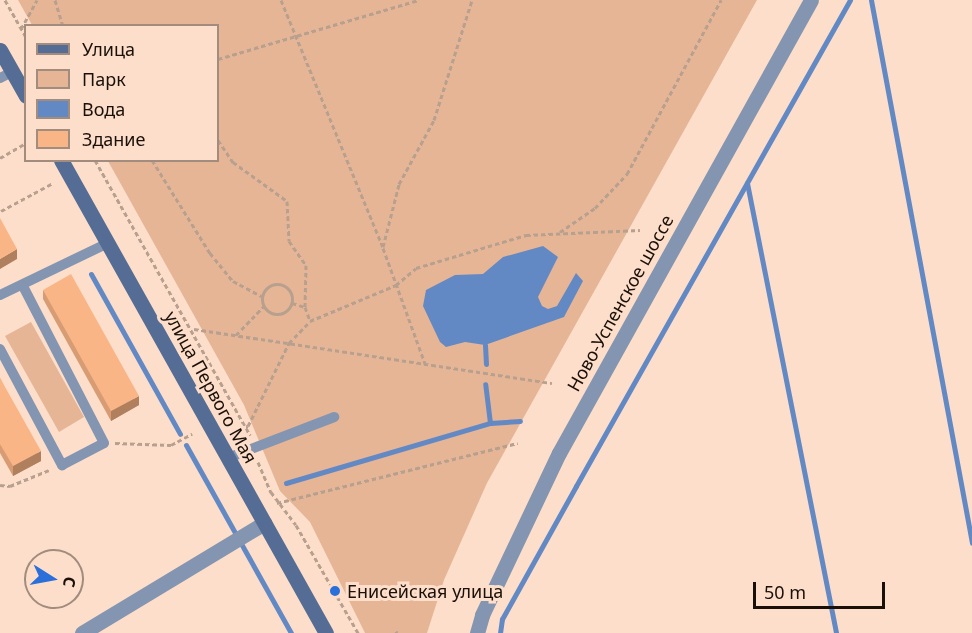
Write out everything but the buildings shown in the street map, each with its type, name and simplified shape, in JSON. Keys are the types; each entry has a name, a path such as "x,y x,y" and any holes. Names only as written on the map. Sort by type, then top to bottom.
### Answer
{"street":[{"name":"Ново-Успенское шоссе","path":"477,633 482,615 559,453 812,0"},
{"path":"0,50 6,75 24,94"},
{"name":"улица Первого Мая","path":"63,162 327,633"},
{"path":"82,633 264,523"}],"lane":[{"path":"0,295 23,286 108,243"},
{"path":"0,349 62,465 104,443 23,286"},
{"path":"228,458 334,417"}],"path":[{"path":"5,0 24,34"},
{"path":"21,29 37,0"},
{"path":"55,0 62,24"},
{"path":"280,0 383,248 426,366"},
{"path":"219,59 296,38 418,0"},
{"path":"383,248 399,184 434,120 472,0"},
{"path":"558,233 595,208 627,174 721,0"},
{"path":"219,141 233,162 288,201 289,241 306,265 305,307 310,321"},
{"path":"0,158 24,144"},
{"path":"97,162 248,426 254,448 277,503 296,525 358,633"},
{"path":"153,162 210,253 233,281 262,297 264,306"},
{"path":"1,211 53,183"},
{"path":"216,437 248,426 289,343 310,321 396,285 416,268 526,235 640,230"},
{"path":"262,297 271,285 281,285 289,291 291,303"},
{"path":"291,303 305,307"},
{"path":"264,306 280,314 291,303"},
{"path":"235,336 264,306"},
{"path":"194,329 552,384"},
{"path":"104,443 171,445 192,434"},
{"path":"277,503 518,443"},
{"path":"0,485 10,486 62,465"}],"green space":[{"path":"18,0 757,0 487,483 444,580 427,633 365,633 310,522 280,491 244,405 109,162 219,162 219,24 31,24"},
{"path":"31,322 84,417 59,432 5,336"}],"water":[{"path":"543,246 558,257 538,297 542,306 548,309 557,306 576,273 583,281 564,317 485,345 465,342 446,347 440,342 423,306 426,290 455,275 483,274 503,257"}],"waterway":[{"path":"500,633 502,619 850,0"},
{"path":"871,0 972,543"},
{"path":"747,183 836,633"},
{"path":"91,274 180,434"},
{"path":"485,345 486,364"},
{"path":"286,483 490,423 485,384"},
{"path":"490,423 520,421"},
{"path":"186,445 291,633"}],"place":[{"name":"Енисейская улица","path":"335,591"}]}
